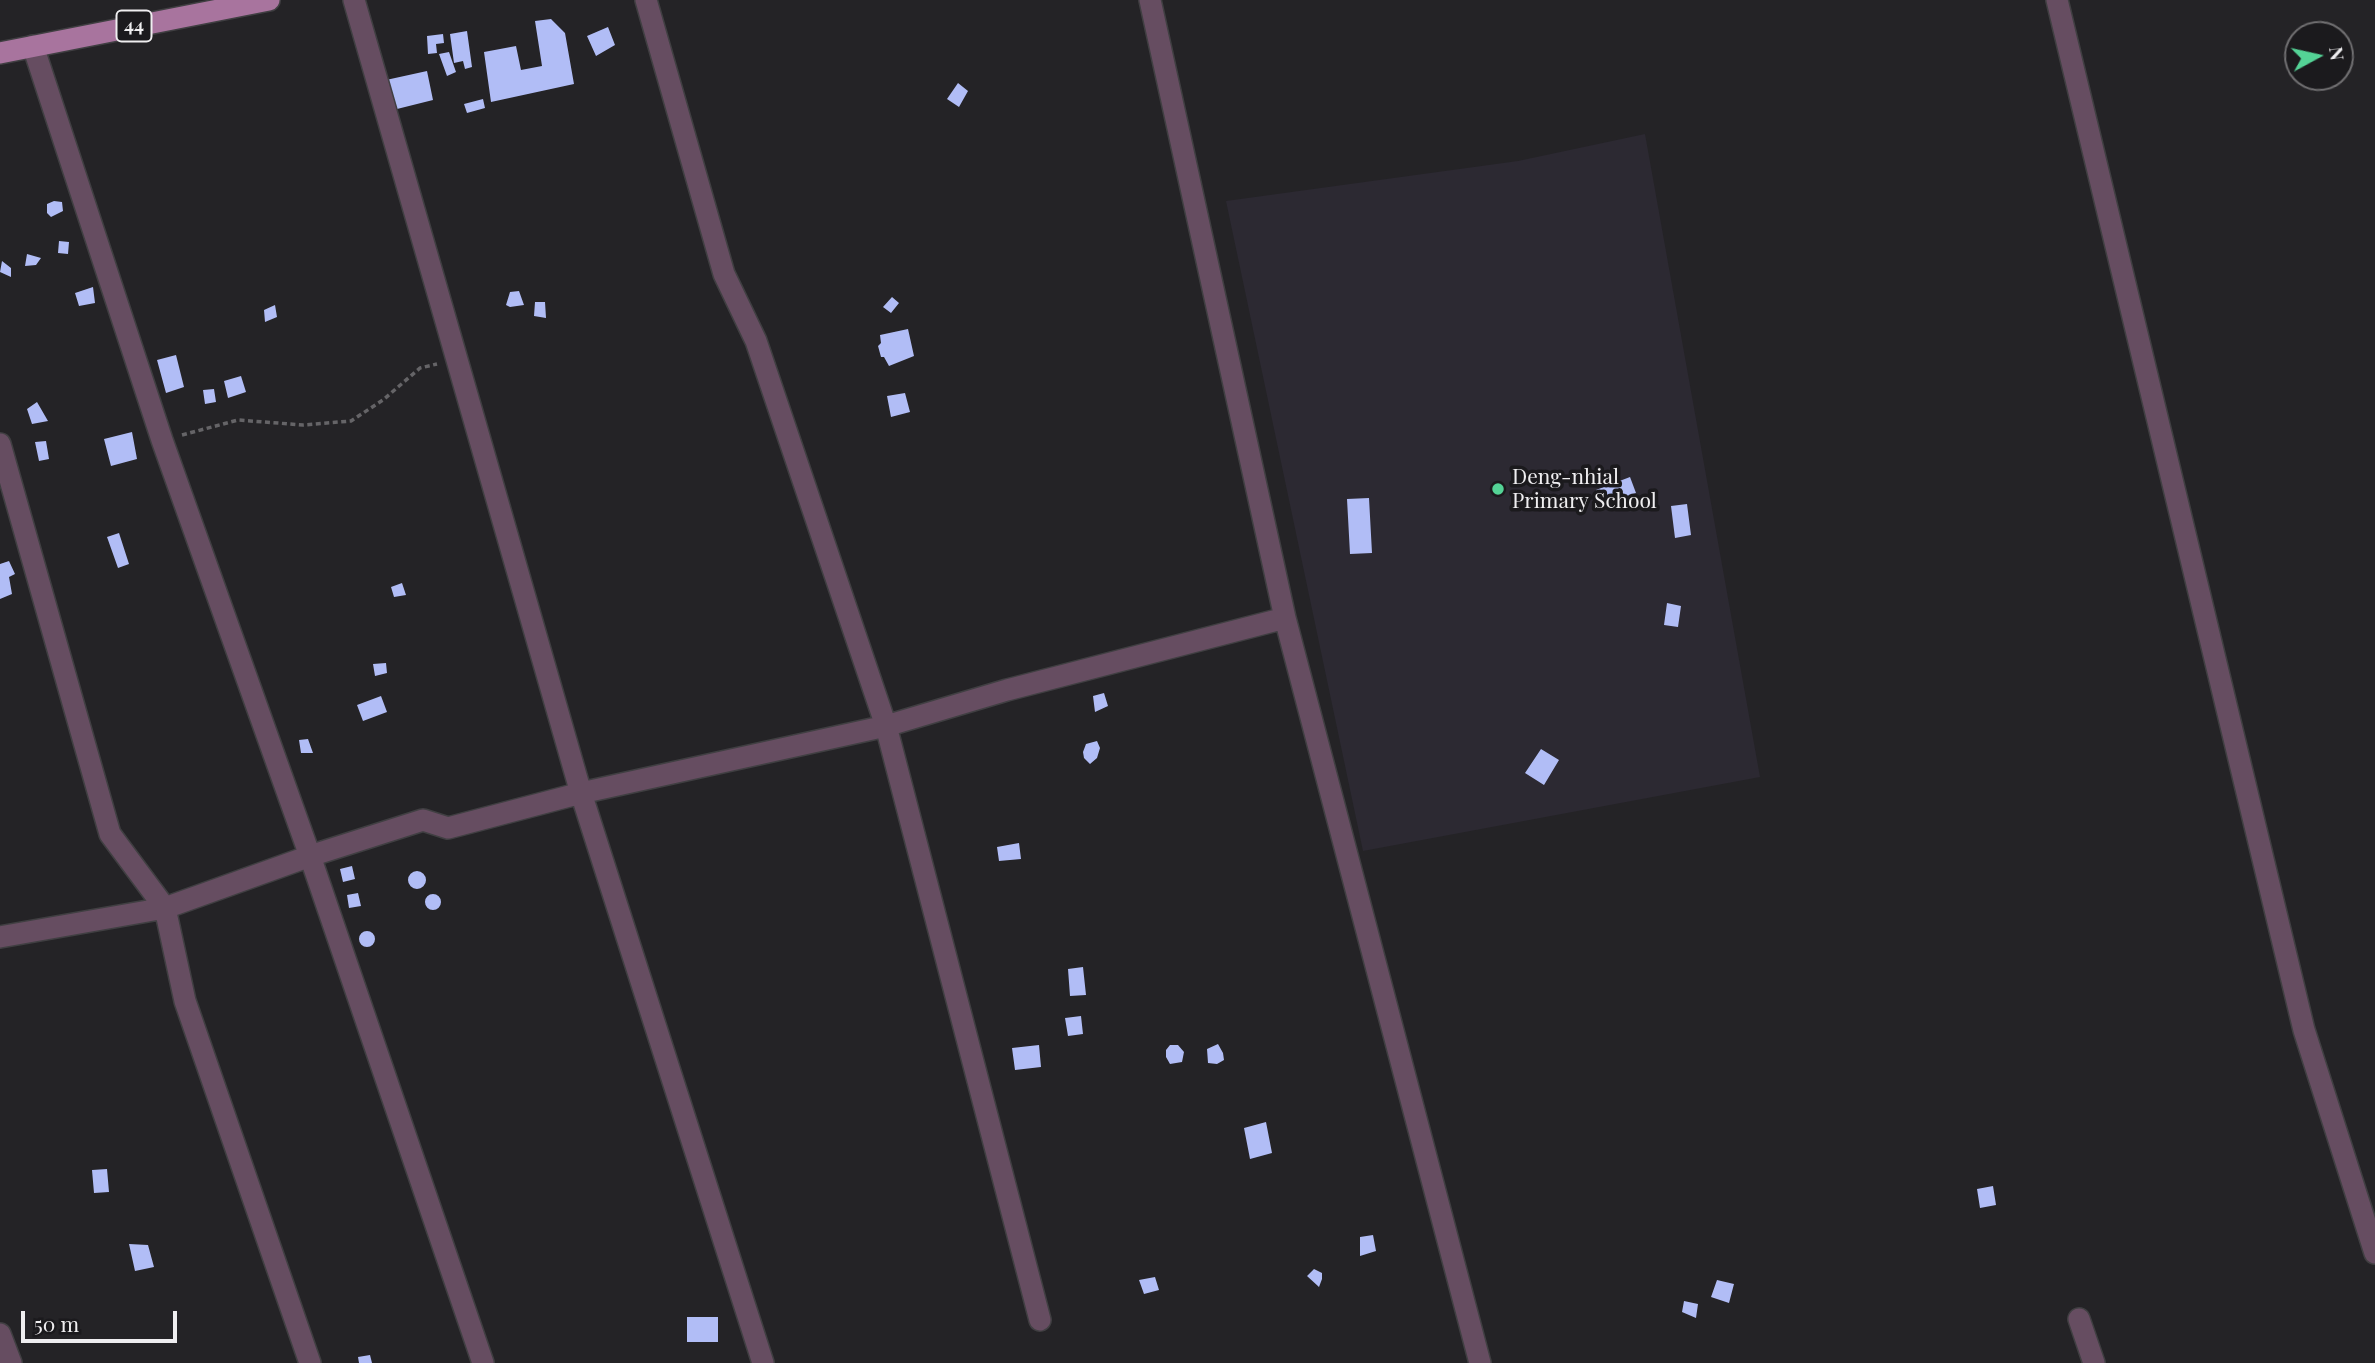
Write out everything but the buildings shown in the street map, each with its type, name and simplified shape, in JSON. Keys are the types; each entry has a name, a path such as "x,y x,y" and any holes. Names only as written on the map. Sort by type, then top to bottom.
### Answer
{"main road":[{"name":"44","path":"0,53 269,0"}],"street":[{"path":"354,0 581,793 763,1363"},
{"path":"646,0 724,274 756,341 886,726 1040,1320"},
{"path":"1150,0 1285,618 1480,1363"},
{"path":"2057,0 2304,1030 2375,1253"},
{"path":"33,46 162,440 310,856 484,1363"},
{"path":"0,444 110,834 165,908 186,1001 310,1363"},
{"path":"0,937 165,908 310,856 423,820 448,828 581,793 886,726 1007,690 1285,618"},
{"path":"2079,1319 2094,1363"},
{"path":"0,1334 11,1363"}],"path":[{"path":"162,440 238,419 303,425 351,421 383,400 420,368 456,359"}],"shaded area":[{"name":"Deng-nhial Primary School","path":"1645,134 1760,777 1363,851 1226,201 1518,161"}],"place":[{"name":"Deng-nhial Primary School","path":"1498,489"}]}
